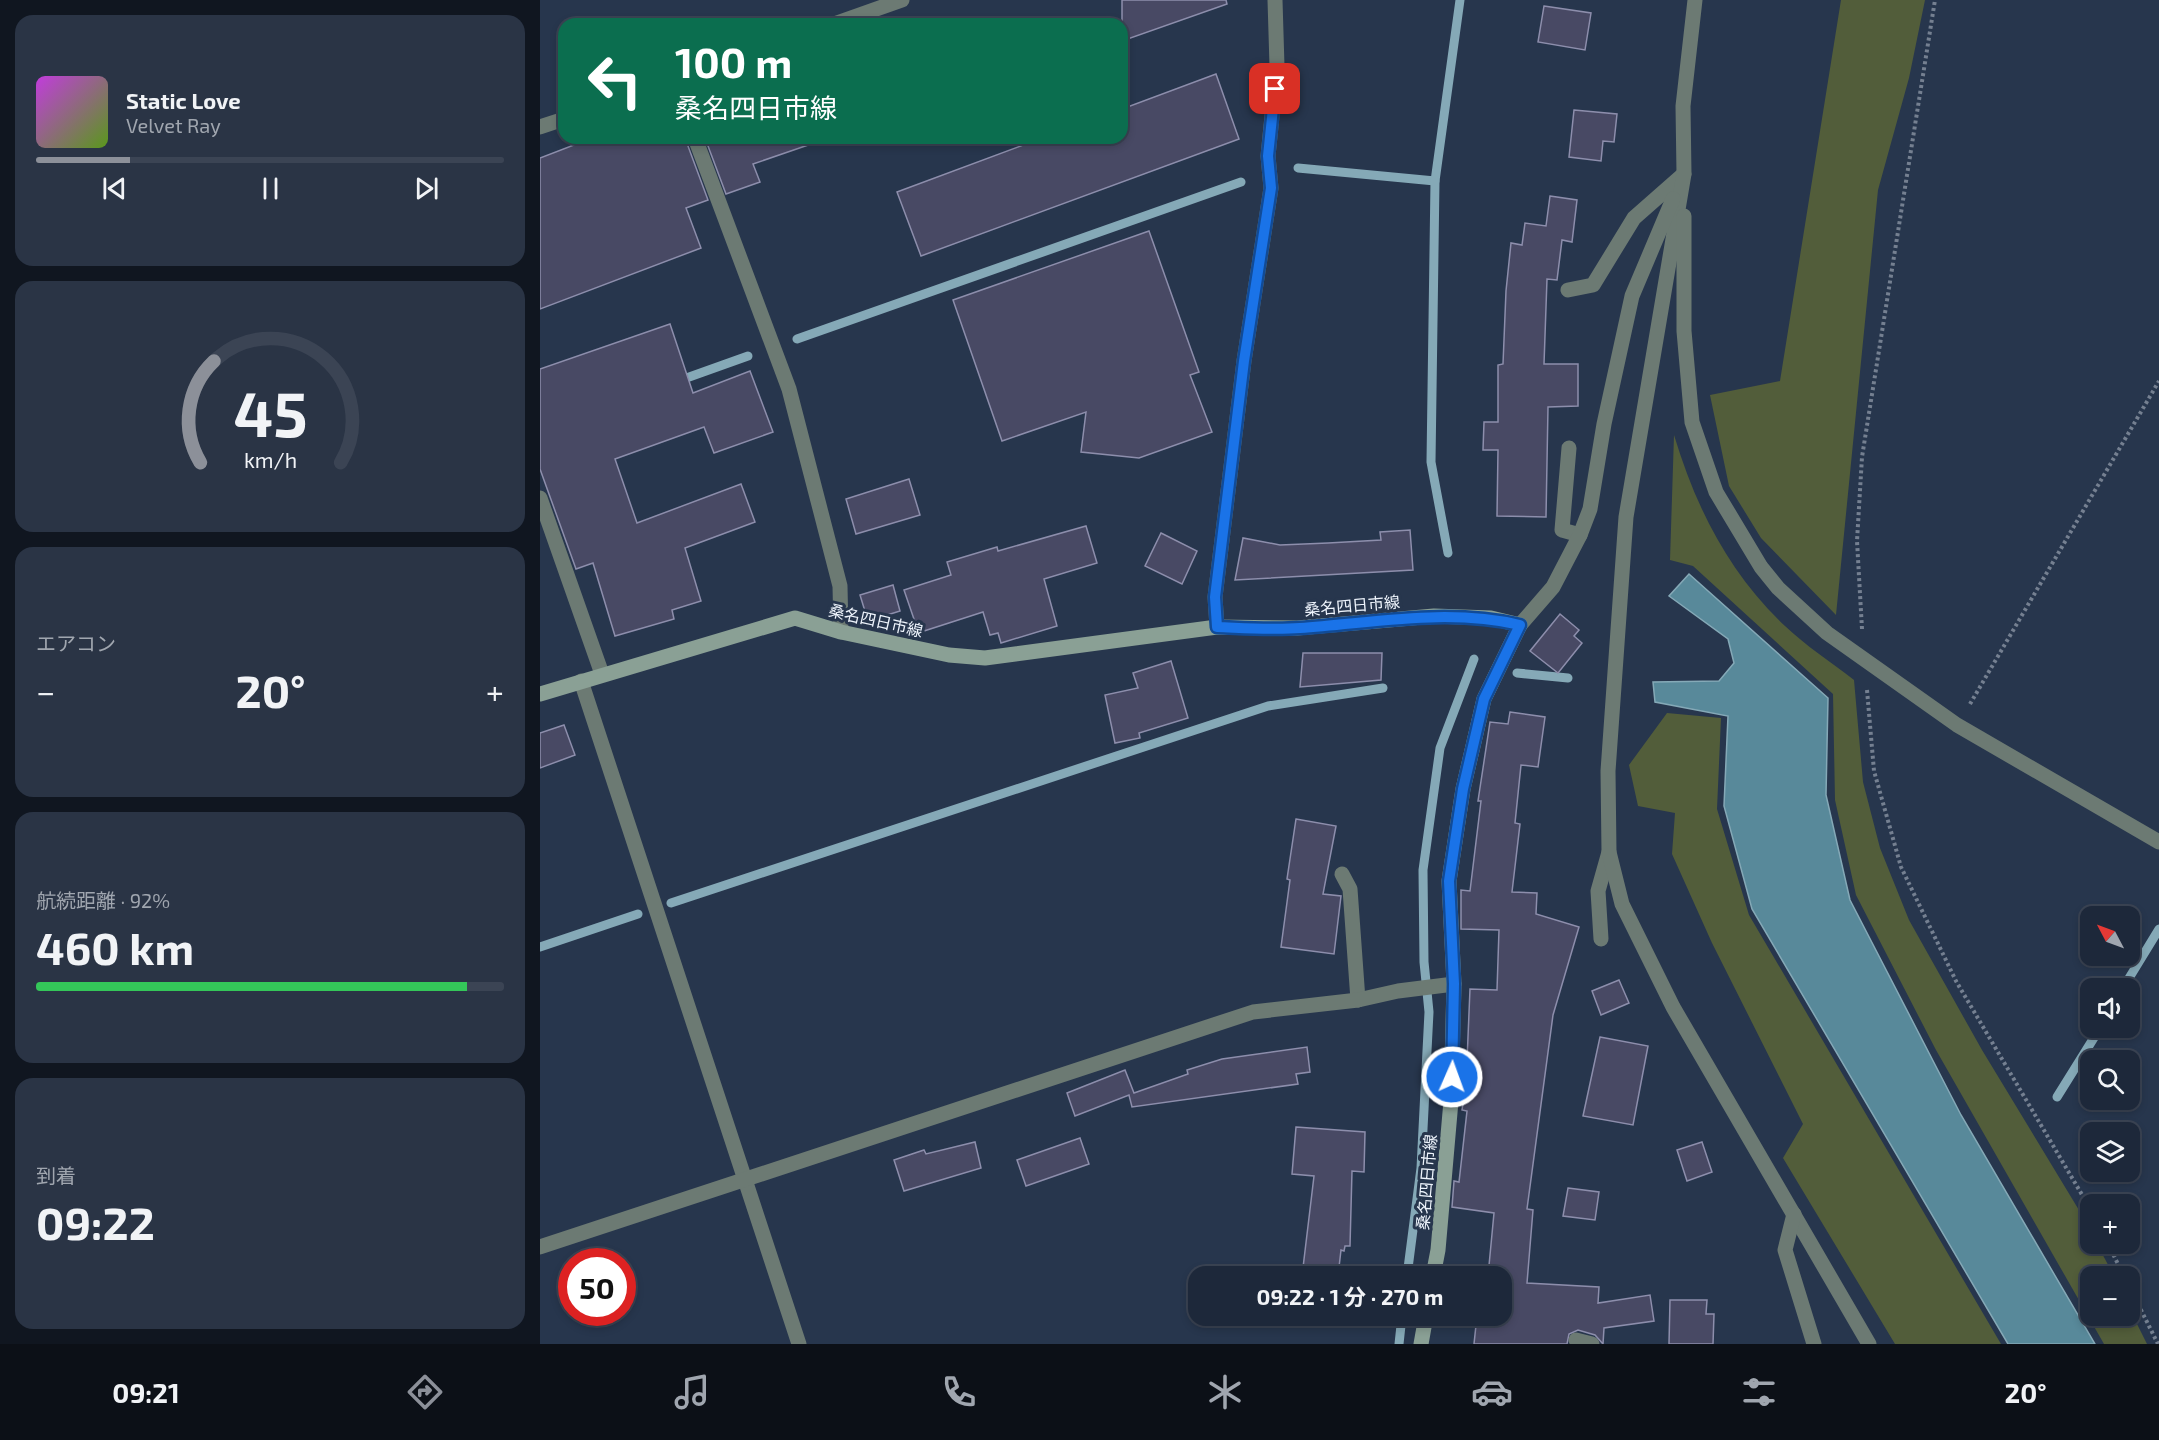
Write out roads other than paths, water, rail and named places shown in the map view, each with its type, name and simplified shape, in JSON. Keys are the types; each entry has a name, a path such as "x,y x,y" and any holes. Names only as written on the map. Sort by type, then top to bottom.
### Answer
{"main road":[{"name":"桑名四日市線","path":"540,694 795,618 841,632 949,655 985,658 1217,627 1297,628 1434,616 1491,618 1520,625 1484,699 1463,789 1449,881 1454,984 1451,1101 1435,1266"},
{"path":"1421,1344 1424,1326"}],"street":[{"path":"851,18 902,0"},
{"path":"1217,627 1215,597 1244,361 1271,188 1268,156 1277,66 1275,0"},
{"path":"1695,0 1683,106 1684,331 1692,422 1716,492 1761,567 1778,588 1827,633 1957,725 2159,842"},
{"path":"540,127 558,121"},
{"path":"697,144 789,389 840,586 841,632"},
{"path":"1568,290 1593,285 1634,218 1683,174"},
{"path":"1520,625 1553,587 1580,535 1590,509 1604,424 1632,296 1683,174"},
{"path":"1683,174 1626,517 1608,771 1609,852 1622,904 1673,1007 1869,1344"},
{"path":"1569,448 1562,530 1580,535"},
{"path":"540,498 602,674"},
{"path":"580,681 799,1344"},
{"path":"1602,939 1598,891 1609,852"},
{"path":"1342,874 1350,889 1358,1000"},
{"path":"540,1247 1253,1012 1358,1000 1398,991 1454,984"},
{"path":"1794,1214 1785,1250 1814,1344"},
{"path":"1576,1340 1592,1344"}],"water":[{"path":"1689,574 1828,698 1826,795 1850,900 1961,1115 2080,1318 2080,1326 2084,1326 2095,1344 2008,1344 1752,909 1724,806 1728,716 1655,702 1653,682 1719,681 1734,663 1728,639 1669,596"}],"waterway":[{"path":"1448,553 1431,462 1435,181 1460,0"},
{"path":"1298,168 1435,181"},
{"path":"797,339 1241,182"},
{"path":"678,381 748,356"},
{"path":"1408,1266 1421,1168 1429,1012 1424,962 1423,870 1440,748 1474,659"},
{"path":"1517,673 1568,678"},
{"path":"671,903 1268,706 1383,688"},
{"path":"540,947 638,914"},
{"path":"2129,978 2159,929"},
{"path":"2057,1097 2094,1038"},
{"path":"1399,1344 1401,1326"}]}
